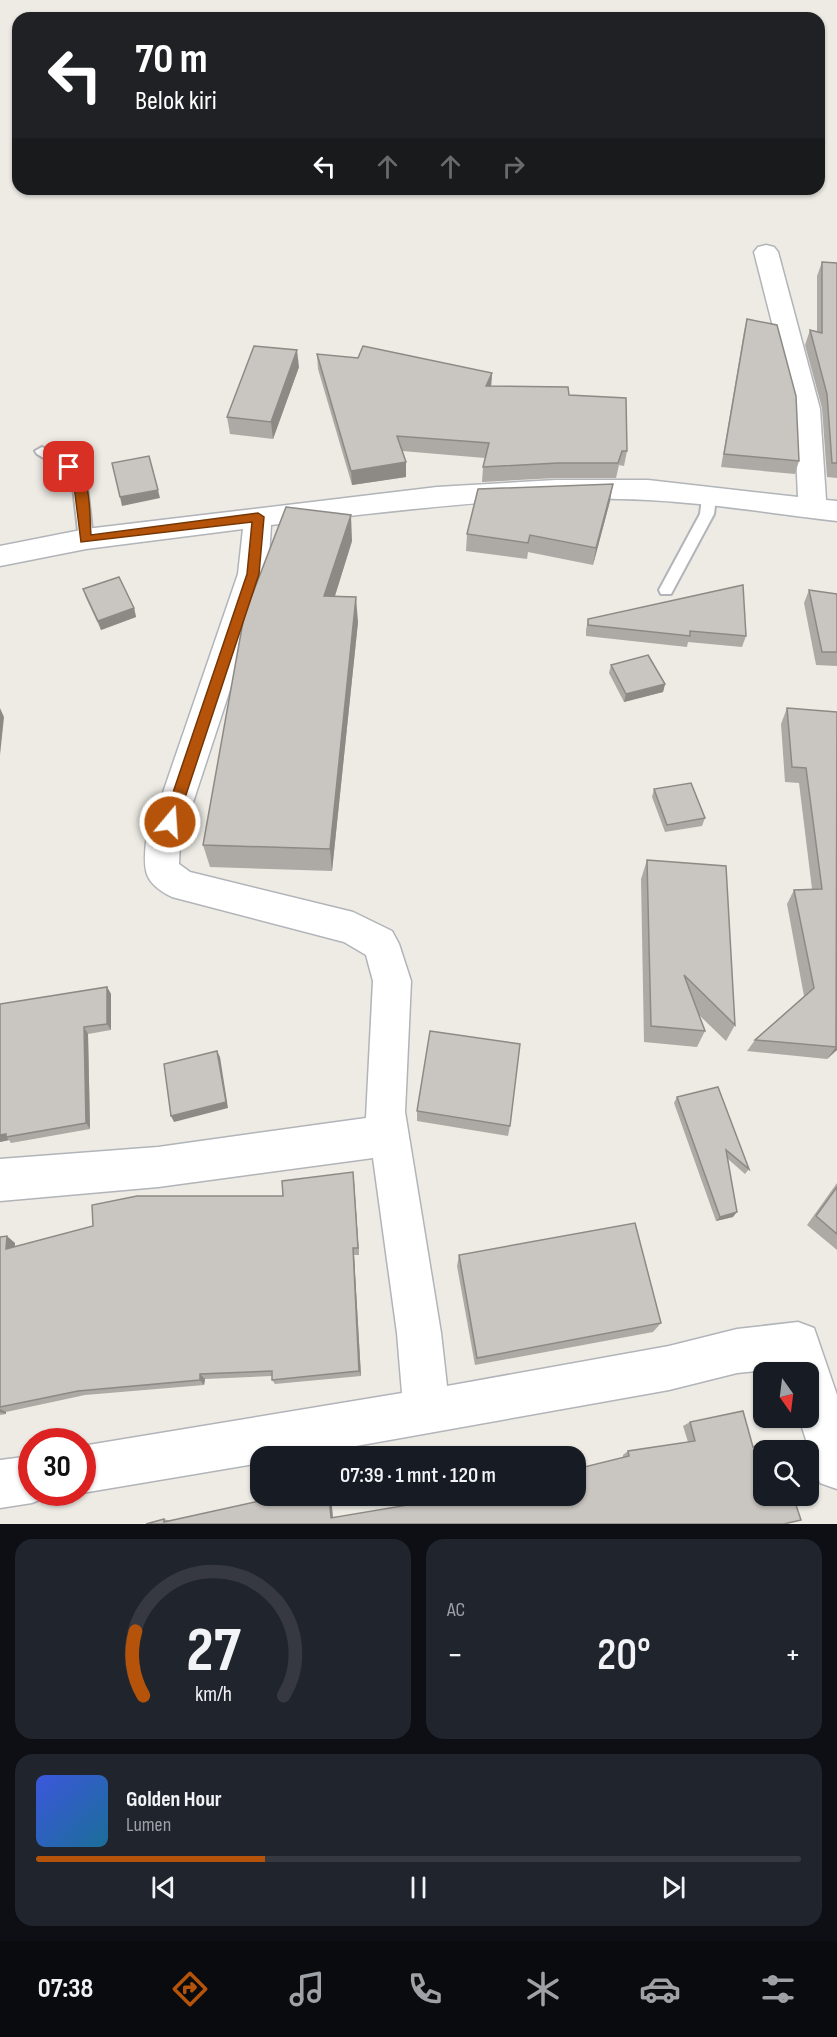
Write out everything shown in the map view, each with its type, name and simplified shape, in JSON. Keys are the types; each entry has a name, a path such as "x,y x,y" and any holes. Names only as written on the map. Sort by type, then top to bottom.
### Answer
{"street":[{"path":"0,556 86,539 258,517 437,497 556,490 648,490 825,511 807,410 766,252"},
{"path":"258,517 253,574 163,842 161,868 170,879 185,886 353,928 379,943 386,956 392,981 385,1112 419,1333 427,1412"},
{"path":"0,1180 158,1167 390,1135"},
{"path":"96,1468 427,1412 669,1368 737,1351 798,1344 804,1362"},
{"path":"819,1409 837,1466"},
{"path":"0,1484 18,1481"}],"lane":[{"path":"42,451 69,467 79,477 86,539"},
{"path":"666,590 707,514 709,498"}],"building":[{"path":"822,262 837,263 837,463 832,463 827,394 810,330 822,333"},
{"path":"747,319 777,325 796,396 799,461 724,454"},
{"path":"254,346 297,350 271,422 227,417"},
{"path":"363,346 492,373 486,386 568,387 569,395 626,398 627,451 622,451 618,463 483,467 489,443 397,436 406,462 351,471 317,354 358,358"},
{"path":"149,456 158,490 120,497 112,463"},
{"path":"613,484 596,548 530,535 528,543 467,534 478,489"},
{"path":"286,507 351,515 324,596 356,597 330,849 203,845 244,616"},
{"path":"119,577 134,608 98,621 83,589"},
{"path":"743,585 746,636 690,631 690,636 588,625 588,619"},
{"path":"809,590 837,594 837,652 822,652"},
{"path":"648,655 665,684 626,694 611,665"},
{"path":"787,708 837,712 836,1047 755,1040 814,988 794,890 822,889 806,768 792,767"},
{"path":"691,783 705,818 667,825 654,789"},
{"path":"647,860 726,866 735,1025 684,975 705,1031 651,1026"},
{"path":"107,987 107,1024 84,1027 86,1123 6,1137 6,1134 0,1135 0,1004"},
{"path":"430,1031 520,1044 510,1126 417,1111"},
{"path":"217,1051 226,1102 171,1116 164,1064"},
{"path":"718,1087 749,1169 726,1150 737,1212 720,1217 677,1097"},
{"path":"353,1172 358,1248 353,1248 359,1371 272,1380 272,1371 200,1374 200,1380 78,1391 0,1407 0,1237 7,1236 6,1249 93,1226 92,1205 137,1196 283,1196 282,1181"},
{"path":"837,1187 837,1234 816,1216"},
{"path":"635,1223 661,1323 477,1358 459,1255"},
{"path":"743,1411 753,1447 753,1506 796,1506 801,1520 784,1524 146,1524 250,1503 250,1506 330,1506 331,1518 402,1506 586,1506 586,1467 629,1456 628,1451 695,1441 690,1422"}],"route":[{"path":"69,467 79,477 86,539 258,517 253,574 170,822"}]}
